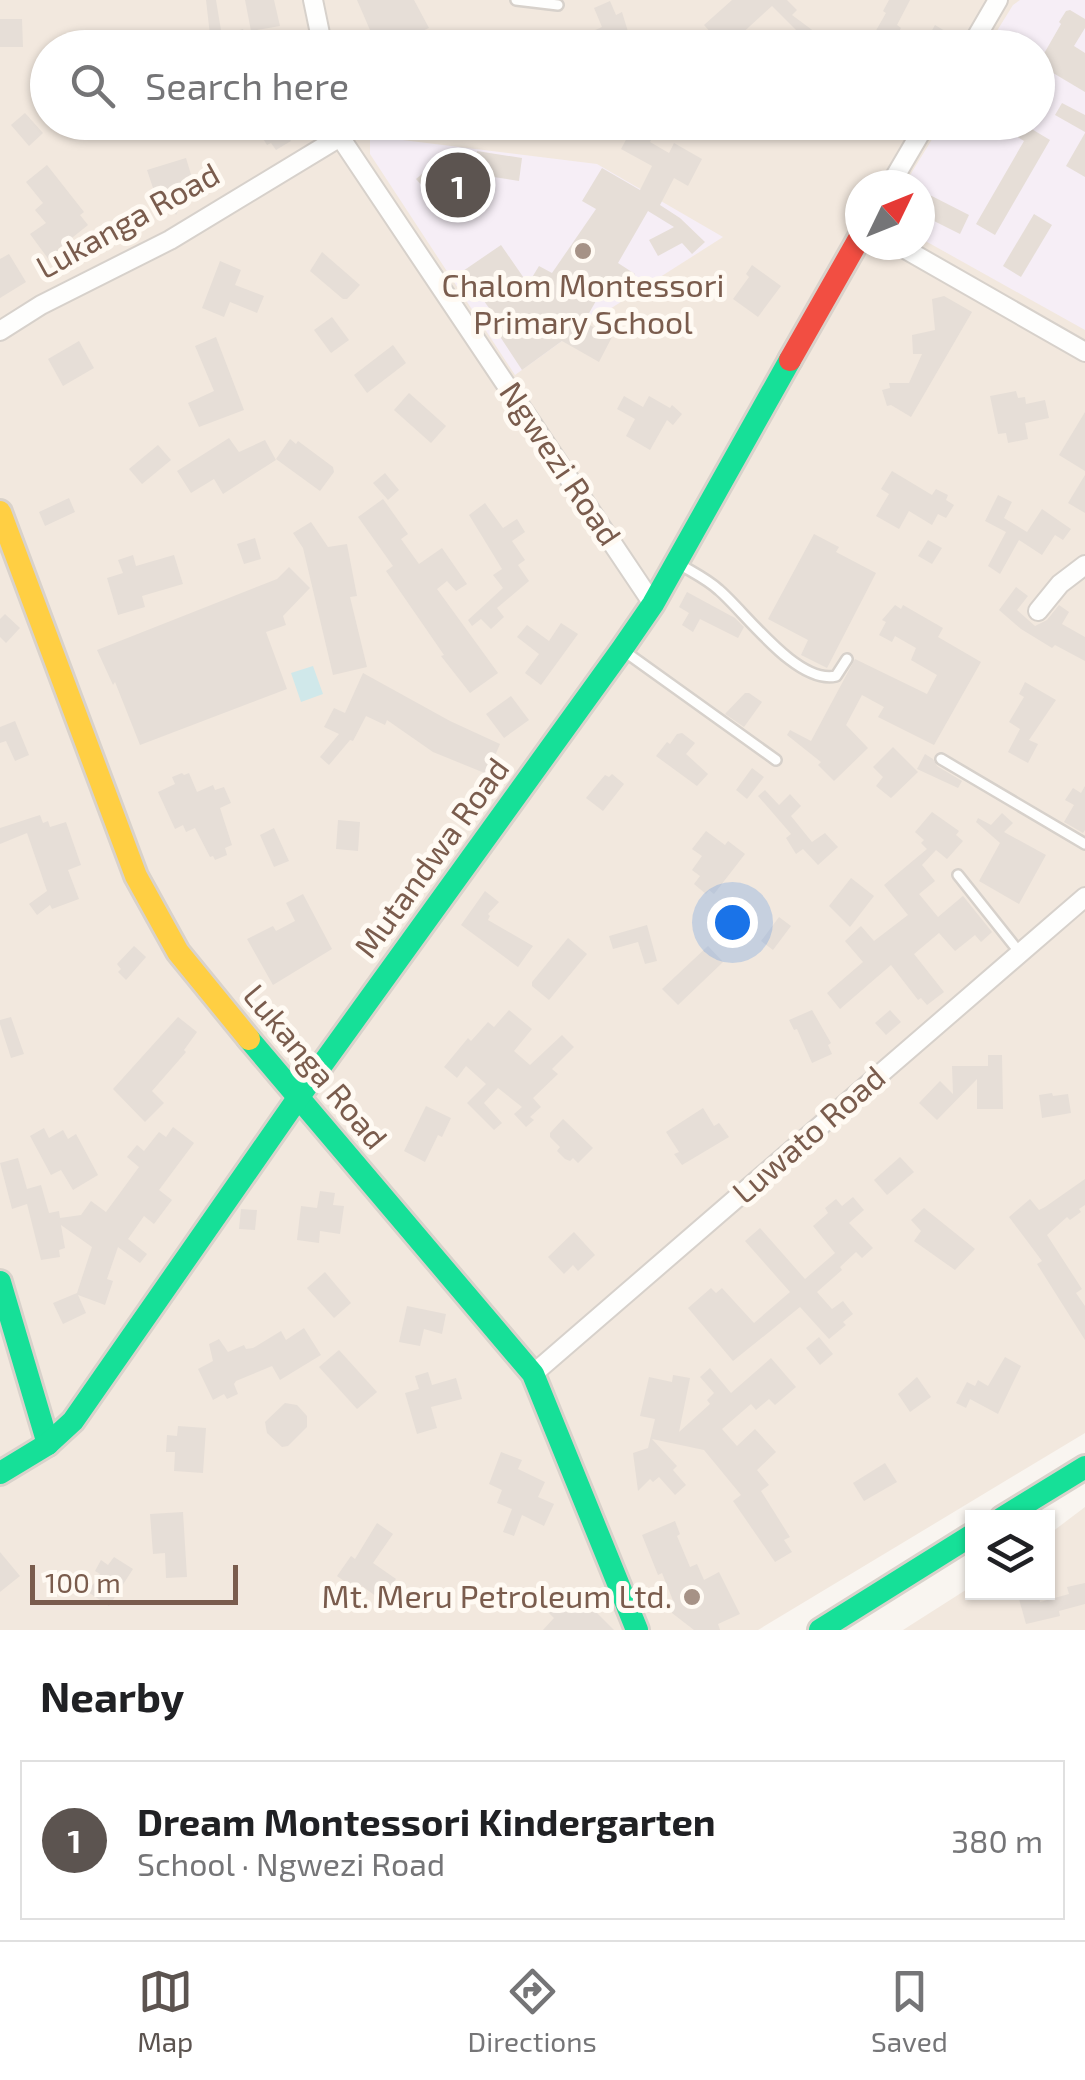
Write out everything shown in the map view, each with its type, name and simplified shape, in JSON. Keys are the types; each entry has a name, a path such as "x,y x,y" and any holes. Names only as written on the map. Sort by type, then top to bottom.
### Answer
{"street":[{"path":"313,0 319,30"},
{"path":"980,30 998,0"},
{"name":"Lukanga Road","path":"0,332 41,306 170,240 323,140"},
{"name":"Ngwezi Road","path":"345,140 653,604"},
{"path":"899,170 916,140"},
{"name":"Mutandwa Road","path":"0,1473 48,1444 84,1406 298,1098 622,649 653,604 846,260"},
{"path":"924,260 1085,352"},
{"name":"Lukanga Road","path":"0,512 71,709 144,890 178,952 534,1374 637,1630"},
{"path":"1038,611 1060,584 1085,565"},
{"name":"Luwato Road","path":"534,1374 1085,898"},
{"path":"0,1282 48,1444"},
{"path":"1015,1510 1085,1467"},
{"path":"820,1630 965,1539"}],"lane":[{"path":"516,0 558,4"},
{"path":"676,563 718,589 770,641 809,672 828,678 836,676 848,659"},
{"path":"622,649 776,760"},
{"path":"941,758 1085,844"},
{"path":"958,875 1020,953"}],"shaded area":[{"path":"0,0 1085,0 1085,1433 758,1630 0,1630"},
{"path":"1020,0 1085,0 1085,330 935,246 935,170 913,170 932,140 1055,140 1055,30 998,30"},
{"name":"Chalom Montessori Primary School","path":"370,140 402,140 597,164 723,237 580,328 515,375 370,154"},
{"path":"1085,1507 1085,1630 903,1630 965,1590 965,1600 1055,1600 1055,1530"}],"water":[{"path":"313,666 323,694 301,702 291,673"}],"building":[{"path":"206,0 216,0 221,30 209,30"},
{"path":"245,0 274,0 280,26 251,30"},
{"path":"357,0 414,0 429,28 425,30 370,30"},
{"path":"732,0 787,0 797,10 792,15 812,30 796,30 772,6 746,30 708,30 704,25"},
{"path":"889,0 910,0 897,25 900,30 876,30 886,13 883,11"},
{"path":"610,1 616,15 622,12 628,30 595,30 602,27 594,8"},
{"path":"1066,11 1085,19 1085,28 1074,46 1085,53 1085,92 1055,74 1055,34"},
{"path":"0,19 22,19 23,47 0,47"},
{"path":"1062,103 1085,115 1085,132 1055,115"},
{"path":"25,113 30,119 30,140 35,140 29,146 11,125"},
{"path":"1085,133 1085,177 1066,166"},
{"path":"264,140 291,141 276,150 271,143 267,145"},
{"path":"626,140 651,140 669,153 674,143 702,159 688,186 674,178 660,205 705,242 692,254 682,243 658,256 649,240 674,227 648,211 618,263 635,274 626,288 609,278 584,322 612,337 599,362 562,341 522,370 497,332 503,328 463,271 501,245 528,284 539,266 552,273 596,209 582,201 602,168 640,190 652,166 621,149"},
{"path":"1050,140 995,235 976,224 1024,141"},
{"path":"477,151 522,158 519,181 474,174"},
{"path":"186,158 197,194 184,198 176,215 168,196 157,200 147,170"},
{"path":"47,165 84,212 80,215 88,225 58,249 66,260 55,268 30,234 46,223 35,210 43,203 26,182"},
{"path":"429,168 451,193 438,204 416,179"},
{"path":"935,198 969,215 960,234 935,222"},
{"path":"1034,214 1052,225 1021,277 1003,266"},
{"path":"322,252 360,285 347,299 310,271"},
{"path":"9,254 26,282 0,298 0,259"},
{"path":"220,261 241,270 235,285 264,296 257,313 230,302 224,317 202,308"},
{"path":"752,265 781,286 758,317 733,299 749,277 746,274"},
{"path":"944,296 972,312 911,417 887,406 882,390 890,388 889,383 909,383 922,354 913,354 912,335 935,330 932,299"},
{"path":"332,317 349,340 331,353 314,330"},
{"path":"216,337 244,410 199,427 188,403 214,391 195,346"},
{"path":"79,341 94,368 63,386 48,359"},
{"path":"393,345 406,363 367,393 354,375"},
{"path":"1016,391 1018,398 1025,397 1026,404 1045,400 1049,418 1025,423 1028,439 1008,443 1006,433 998,434 990,396"},
{"path":"409,393 446,426 431,443 394,410"},
{"path":"624,396 643,407 649,396 670,408 672,405 682,414 673,425 667,420 650,450 626,436 635,419 617,409"},
{"path":"1085,412 1085,471 1059,455"},
{"path":"229,438 239,452 265,440 276,460 223,494 214,479 191,493 177,471"},
{"path":"290,439 333,467 334,472 320,491 276,459"},
{"path":"158,445 171,460 142,484 129,469"},
{"path":"892,471 932,495 936,489 948,495 946,500 954,505 946,518 938,514 932,525 909,511 899,529 876,516 889,494 881,489"},
{"path":"385,473 399,490 388,500 373,483"},
{"path":"1085,475 1085,513 1068,503"},
{"path":"998,495 1012,502 1004,518 1027,532 1042,509 1071,529 1063,540 1055,535 1042,555 1019,540 1000,574 988,566 1006,532 985,521"},
{"path":"69,498 75,512 45,526 39,512"},
{"path":"383,499 408,534 401,539 419,564 442,548 467,584 456,591 447,581 437,589 498,673 470,693 386,571 393,566 358,517"},
{"path":"485,503 503,528 517,519 525,532 512,541 525,560 518,565 529,581 497,608 504,617 491,629 481,619 472,626 468,620 503,588 493,575 502,569 469,515"},
{"path":"311,522 328,547 347,544 357,596 350,597 367,667 333,675 303,548 293,533"},
{"path":"814,534 839,547 836,552 876,573 827,668 801,655 808,640 768,619"},
{"path":"255,538 261,559 244,564 237,544"},
{"path":"928,540 942,548 932,564 918,556"},
{"path":"133,555 136,566 174,555 183,584 142,596 145,607 118,615 107,578 123,573 118,560"},
{"path":"289,567 310,588 283,616 286,625 266,632 287,689 140,745 115,682 113,685 97,650 277,579"},
{"path":"1016,587 1028,596 1017,610 1035,626 1047,620 1059,605 1069,612 1062,624 1085,637 1085,661 1055,645 1052,648 999,610"},
{"path":"687,592 735,618 744,627 738,638 700,619 693,632 682,625 689,613 679,607"},
{"path":"895,605 901,609 903,605 943,628 938,637 981,662 934,745 878,717 884,707 862,695 846,725 868,748 834,781 818,765 821,762 787,735 790,730 811,741 855,659 927,694 937,675 911,660 916,648 895,636 892,642 879,635 886,622 882,620"},
{"path":"5,614 20,628 6,643 0,637 0,619"},
{"path":"561,623 578,634 541,685 525,673 539,654 517,637 527,625 549,641"},
{"path":"363,673 500,744 487,774 433,752 387,720 385,725 366,716 353,741 329,765 320,757 339,734 324,727 334,708 345,713"},
{"path":"1025,682 1056,700 1029,740 1038,744 1028,763 1008,752 1020,729 1009,722 1024,697 1019,694"},
{"path":"745,693 762,702 744,727 725,714"},
{"path":"511,696 529,720 504,738 486,714"},
{"path":"15,721 29,755 15,761 6,741 0,743 0,727"},
{"path":"682,733 695,743 686,754 708,774 697,786 656,756 667,742 670,744"},
{"path":"893,747 918,772 891,798 876,786 883,777 873,767"},
{"path":"925,754 962,781 958,788 917,769"},
{"path":"752,768 764,777 747,799 736,790"},
{"path":"189,773 197,792 213,785 215,790 224,787 231,803 220,808 232,845 225,848 227,855 215,860 210,857 195,828 186,832 183,825 175,829 158,792 175,784 172,777"},
{"path":"612,774 624,784 603,811 586,798 605,775"},
{"path":"1085,786 1083,833 1064,822 1074,805 1065,800 1073,788 1081,793"},
{"path":"765,790 779,805 790,794 801,806 791,816 812,842 825,833 838,847 818,865 803,849 796,854 786,838 791,834 758,796"},
{"path":"932,812 959,831 956,835 963,841 947,859 936,850 922,865 935,881 919,894 938,917 963,896 992,932 981,942 975,935 955,951 939,933 914,954 944,992 927,1005 921,998 918,1000 891,965 840,1009 827,993 863,962 845,941 861,926 874,941 908,915 884,885 927,849 915,832"},
{"path":"1002,813 1013,823 1004,832 1046,855 1019,904 979,881 1000,843 976,822 978,818 991,825"},
{"path":"40,815 50,827 66,822 81,865 68,870 79,899 52,909 50,905 37,915 29,904 47,891 27,833 0,844 0,828"},
{"path":"338,820 360,822 358,851 336,849"},
{"path":"274,828 289,861 274,867 260,835"},
{"path":"706,831 745,854 714,894 709,890 706,894 694,884 700,876 692,870 702,856 692,849"},
{"path":"851,878 874,896 850,927 829,906"},
{"path":"485,891 499,902 488,914 488,920 533,946 518,967 461,925"},
{"path":"303,894 332,949 273,985 247,939 273,926 276,931 295,921 286,903"},
{"path":"779,917 791,926 773,950 761,941"},
{"path":"647,925 657,961 645,964 638,942 613,949 609,936"},
{"path":"568,938 587,954 549,1000 532,982"},
{"path":"134,946 146,957 126,980 118,972 121,969 117,964"},
{"path":"708,946 723,962 678,1005 662,989"},
{"path":"509,1010 532,1029 514,1051 530,1065 562,1035 574,1047 552,1069 558,1074 533,1098 541,1107 526,1127 514,1114 522,1107 498,1088 484,1103 502,1123 494,1130 467,1103 486,1084 466,1066 457,1078 444,1067 468,1038 471,1041 488,1022 494,1027"},
{"path":"812,1010 831,1043 828,1045 832,1054 812,1063 789,1020"},
{"path":"890,1010 901,1022 886,1035 875,1023"},
{"path":"11,1017 24,1054 11,1058 0,1020"},
{"path":"178,1017 197,1032 186,1052 152,1091 164,1103 145,1122 113,1089"},
{"path":"988,1055 1002,1055 1003,1109 977,1109 977,1079 937,1120 919,1103 940,1081 953,1094 952,1066 988,1066"},
{"path":"1068,1094 1071,1113 1042,1118 1039,1095"},
{"path":"426,1106 451,1118 425,1162 404,1151"},
{"path":"703,1108 714,1126 719,1123 729,1137 682,1165 666,1132"},
{"path":"563,1119 593,1148 578,1163 573,1158 565,1159 550,1137"},
{"path":"173,1127 194,1143 159,1190 172,1200 154,1224 144,1216 128,1239 147,1254 140,1263 118,1247 107,1279 113,1281 105,1305 78,1295 86,1313 63,1324 53,1303 77,1293 92,1247 61,1225 65,1248 59,1250 60,1257 41,1260 27,1204 12,1209 0,1163 18,1158 27,1189 41,1185 49,1213 59,1211 60,1218 81,1215 91,1201 106,1212 139,1167 127,1157 137,1145 144,1151 159,1132 166,1137"},
{"path":"44,1128 49,1138 63,1130 68,1139 76,1134 98,1175 73,1190 61,1170 51,1175 30,1136"},
{"path":"900,1157 914,1172 887,1195 874,1180"},
{"path":"1085,1179 1085,1205 1079,1209 1081,1212 1070,1220 1067,1217 1047,1235 1082,1289 1076,1293 1085,1306 1085,1340 1037,1264 1042,1261 1009,1217 1030,1199 1039,1210 1045,1207"},
{"path":"320,1191 335,1193 333,1205 344,1206 340,1234 320,1231 319,1243 297,1240 301,1206 317,1208"},
{"path":"853,1197 864,1210 849,1223 873,1248 862,1258 856,1252 817,1292 832,1309 843,1301 853,1314 843,1322 846,1325 829,1339 800,1307 733,1361 688,1308 711,1288 716,1293 722,1288 754,1323 790,1292 745,1241 760,1228 805,1279 835,1253 813,1226 836,1199 842,1206"},
{"path":"924,1208 975,1249 955,1270 914,1241 921,1231 911,1220"},
{"path":"241,1209 257,1210 255,1230 239,1229"},
{"path":"574,1232 595,1255 578,1271 573,1265 564,1274 548,1257"},
{"path":"325,1272 351,1303 334,1318 307,1288"},
{"path":"407,1306 446,1314 442,1334 424,1329 420,1346 399,1342"},
{"path":"304,1328 321,1355 280,1380 272,1366 236,1381 238,1394 227,1399 224,1394 213,1400 198,1369 213,1361 209,1344 219,1339 228,1352 244,1345 246,1349 253,1348 281,1331 286,1340"},
{"path":"819,1337 833,1354 820,1365 806,1348"},
{"path":"339,1350 377,1392 357,1409 319,1367"},
{"path":"1005,1357 1021,1366 998,1414 970,1399 966,1408 956,1403 967,1382 975,1386 978,1380 988,1386"},
{"path":"771,1358 796,1387 775,1405 769,1399 756,1410 751,1404 722,1429 737,1446 755,1429 776,1452 757,1470 769,1485 761,1491 790,1537 784,1540 792,1552 775,1562 733,1501 741,1495 704,1450 652,1439 677,1466 673,1470 686,1485 675,1495 659,1477 653,1482 650,1479 638,1491 633,1453 648,1448 655,1419 640,1416 649,1377 672,1382 673,1375 690,1378 679,1432 710,1404 707,1400 714,1393 700,1377 710,1368 731,1393"},
{"path":"428,1372 432,1385 456,1378 462,1399 431,1407 437,1428 417,1434 405,1393 419,1389 415,1376"},
{"path":"917,1377 931,1397 910,1412 898,1394"},
{"path":"285,1403 297,1405 307,1416 307,1427 282,1447 267,1433 265,1422"},
{"path":"178,1426 206,1428 203,1473 174,1471 175,1452 166,1452 167,1435 177,1436"},
{"path":"501,1452 522,1460 518,1469 545,1482 538,1497 554,1504 544,1526 522,1515 514,1536 503,1532 512,1509 497,1503 502,1490 489,1484"},
{"path":"885,1463 897,1482 864,1501 853,1483"},
{"path":"183,1512 187,1577 166,1578 165,1553 153,1554 150,1514"},
{"path":"675,1521 690,1567 697,1564 704,1580 719,1572 740,1614 718,1624 720,1630 694,1630 672,1613 674,1603 642,1535"},
{"path":"377,1523 393,1534 373,1563 396,1579 381,1600 358,1583 354,1588 337,1576 351,1556 355,1559"},
{"path":"0,1552 20,1576 0,1592"},
{"path":"114,1557 133,1569 109,1606 88,1592 100,1574 95,1571 101,1560 108,1565"},
{"path":"1085,1583 1085,1604 1059,1611 1060,1616 1026,1624 1019,1600 1055,1600 1069,1594 1067,1587"},
{"path":"559,1589 575,1605 581,1598 586,1603 590,1599 600,1608 596,1612 614,1630 543,1630 554,1618 543,1607"}],"traffic: fast":[{"path":"0,1473 48,1444 73,1421 298,1098 622,649 653,604 790,360"},
{"path":"249,1039 533,1374 637,1630"},
{"path":"0,1282 48,1444"},
{"path":"1015,1510 1085,1467"},
{"path":"820,1630 965,1539"}],"traffic: slow":[{"path":"0,512 136,876 178,952 249,1039"}],"traffic: jam":[{"path":"790,360 847,260"}],"place":[{"name":"Dream Montessori Kindergarten","path":"458,185"},
{"name":"Chalom Montessori Primary School","path":"583,251"},
{"name":"Mt. Meru Petroleum Ltd.","path":"692,1597"}]}
